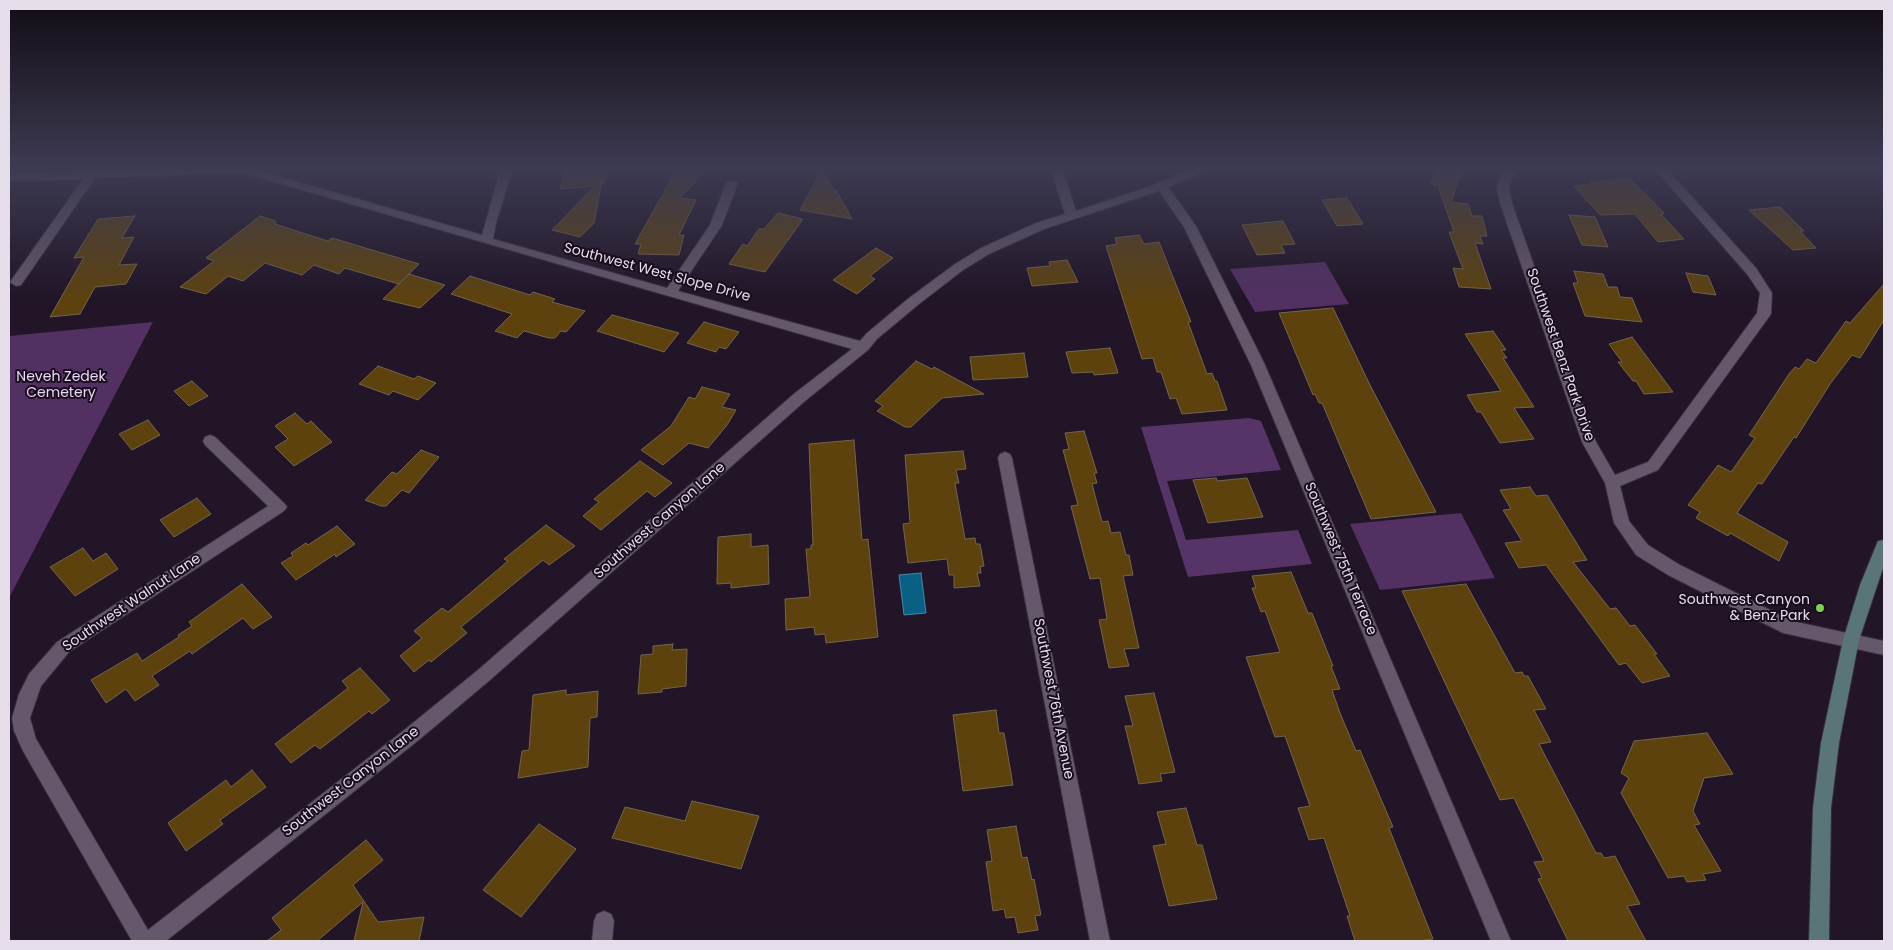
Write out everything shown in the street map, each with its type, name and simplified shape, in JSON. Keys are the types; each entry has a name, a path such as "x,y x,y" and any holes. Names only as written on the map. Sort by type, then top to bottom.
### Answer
{"main road":[{"path":"1819,941 1822,808 1830,743 1851,640 1868,585 1884,546"}],"street":[{"path":"16,282 66,211"},
{"name":"Southwest West Slope Drive","path":"387,211 863,347"},
{"path":"487,241 493,211"},
{"path":"671,292 716,225 721,211"},
{"path":"1070,211 1072,216"},
{"name":"Southwest Canyon Lane","path":"150,941 484,675 800,397 863,347 872,336 914,301 973,258 1034,229 1086,211"},
{"name":"Southwest 75th Terrace","path":"1179,211 1190,226 1258,365 1501,941"},
{"name":"Southwest Benz Park Drive","path":"1509,211 1589,442 1612,483 1622,523 1642,550 1674,570 1789,628 1884,648"},
{"path":"1612,483 1653,466 1764,314 1766,293 1752,271 1699,211"},
{"name":"Southwest Walnut Lane","path":"143,941 29,745 23,731 21,718 28,694 35,680 63,647 279,507 210,440"},
{"name":"Southwest 76th Avenue","path":"1006,458 1100,941"},
{"path":"602,941 604,921"}],"green space":[{"path":"1325,262 1349,304 1255,312 1230,269"},
{"name":"Neveh Zedek Cemetery","path":"153,322 9,598 9,336"},
{"path":"1461,513 1495,578 1380,590 1350,524"}],"shaded area":[{"path":"1249,418 1261,421 1281,470 1167,481 1186,540 1298,530 1312,564 1188,577 1141,427"}],"water":[{"path":"921,573 926,613 904,615 899,575"}],"building":[{"path":"570,211 596,211 594,223 580,237 552,230"},
{"path":"653,211 690,211 679,235 684,235 679,255 638,254 641,244 635,244"},
{"path":"808,211 848,211 852,219"},
{"path":"1329,211 1355,211 1363,224 1337,226"},
{"path":"1447,211 1470,211 1472,216 1482,216 1487,236 1480,236 1483,244 1475,243 1491,289 1459,287 1453,268 1463,269 1449,232 1454,232"},
{"path":"1597,211 1662,211 1664,213 1661,214 1684,239 1658,242 1635,214 1600,215"},
{"path":"1750,211 1784,211 1804,231 1800,231 1816,248 1793,250"},
{"path":"778,213 803,219 765,272 729,264 743,244 747,246 759,229 764,229"},
{"path":"1569,215 1595,217 1608,247 1582,245"},
{"path":"135,216 122,238 134,237 119,265 137,264 126,284 95,287 80,314 50,317 84,257 74,258 98,219"},
{"path":"260,216 276,221 275,224 321,239 328,241 332,238 419,264 399,284 345,268 339,274 314,265 302,275 265,263 243,281 228,276 206,294 180,287 214,261 206,258"},
{"path":"1283,221 1295,244 1281,245 1285,253 1257,255 1242,225"},
{"path":"1139,235 1144,244 1159,242 1191,322 1188,322 1207,374 1212,373 1215,381 1217,381 1227,410 1182,414 1176,398 1170,399 1161,372 1157,372 1153,358 1142,359 1106,246 1117,244 1115,238"},
{"path":"876,248 893,258 870,276 875,279 857,294 833,280"},
{"path":"1067,260 1078,282 1032,286 1027,268 1050,266 1049,262"},
{"path":"1574,271 1603,274 1608,287 1617,287 1620,297 1632,298 1642,322 1585,316 1573,283 1578,283"},
{"path":"1686,273 1708,276 1716,295 1693,292"},
{"path":"409,274 445,285 420,308 383,299"},
{"path":"470,276 530,295 533,292 555,299 552,302 585,311 566,332 561,331 555,338 524,331 517,338 495,331 512,314 451,294"},
{"path":"1884,284 1884,320 1860,358 1852,355 1830,384 1796,438 1794,437 1762,484 1758,483 1737,513 1788,542 1779,561 1730,533 1728,536 1696,518 1700,512 1688,505 1718,465 1731,472 1755,438 1749,435 1789,374 1795,367 1799,369 1807,359 1816,363 1846,321 1850,323"},
{"path":"1333,308 1370,385 1436,512 1371,519 1322,403 1319,403 1315,394 1313,395 1279,313"},
{"path":"612,315 679,333 664,352 597,331"},
{"path":"704,322 739,332 726,349 719,347 716,352 687,343"},
{"path":"1493,331 1506,350 1501,350 1507,358 1503,358 1534,407 1514,408 1534,439 1500,443 1481,412 1477,412 1467,395 1501,391 1465,334"},
{"path":"1632,337 1673,392 1644,394 1636,381 1633,381 1618,362 1622,362 1609,344"},
{"path":"1110,348 1118,373 1094,375 1093,372 1072,373 1066,352"},
{"path":"1024,353 1028,377 973,380 970,357"},
{"path":"916,361 932,369 934,367 984,394 942,398 911,427 905,427 877,411 883,406 875,401"},
{"path":"378,366 414,379 418,376 436,383 418,400 393,391 389,395 359,384"},
{"path":"192,381 208,396 189,406 174,391"},
{"path":"702,387 730,394 722,407 736,410 727,425 708,448 689,443 663,465 641,450 671,426 689,397 695,399"},
{"path":"295,413 307,424 311,421 332,442 294,466 275,447 288,439 275,426"},
{"path":"148,420 160,435 132,450 119,434"},
{"path":"1084,431 1097,473 1094,473 1097,483 1092,484 1102,522 1108,521 1111,533 1120,532 1126,555 1129,555 1133,575 1123,576 1139,648 1124,649 1129,666 1109,668 1099,620 1107,619 1100,578 1090,579 1071,506 1078,505 1063,450 1069,449 1065,433"},
{"path":"854,440 862,540 868,539 878,637 826,643 825,634 815,635 814,627 786,630 785,599 810,597 806,549 811,549 811,545 813,545 809,444"},
{"path":"421,450 439,457 409,493 402,490 386,506 365,500 392,472 397,474"},
{"path":"963,451 966,469 956,470 959,483 955,483 965,539 975,538 976,544 980,544 984,566 980,567 981,573 977,573 980,586 954,588 954,575 949,575 947,559 908,563 903,524 910,523 905,455"},
{"path":"640,461 672,483 655,497 647,491 601,530 583,516 599,502 594,499"},
{"path":"1216,478 1217,481 1247,478 1263,517 1208,523 1193,480"},
{"path":"1530,487 1536,496 1547,495 1587,560 1573,562 1610,609 1616,608 1630,626 1635,625 1657,654 1654,654 1670,676 1642,683 1626,663 1619,665 1546,565 1519,568 1505,543 1522,541 1503,510 1511,509 1500,490"},
{"path":"197,498 211,514 174,537 160,520"},
{"path":"546,525 575,546 549,565 543,560 461,627 467,633 431,662 429,660 414,672 400,656 422,638 414,631 442,608 448,612 508,561 504,559"},
{"path":"337,526 355,544 336,557 335,554 296,580 281,563 293,556 291,553 306,543 308,545"},
{"path":"751,534 751,547 768,545 769,584 731,588 731,583 717,584 718,537"},
{"path":"83,548 93,561 106,553 118,569 75,596 50,567"},
{"path":"1291,572 1308,613 1312,613 1333,666 1331,666 1340,689 1332,690 1340,713 1356,751 1360,750 1393,827 1389,828 1433,939 1419,941 1355,941 1347,916 1350,916 1324,838 1309,840 1298,808 1310,806 1285,736 1275,737 1246,657 1280,652 1265,611 1261,612 1252,588 1256,588 1252,576"},
{"path":"242,584 272,617 253,629 243,618 192,654 190,651 152,676 159,685 135,701 126,689 106,703 91,680 137,653 142,661 179,637 178,635 192,626 189,622"},
{"path":"1466,584 1515,673 1522,672 1524,676 1528,676 1546,709 1534,710 1551,742 1539,744 1596,853 1601,853 1604,858 1615,856 1640,904 1627,906 1646,941 1568,941 1538,879 1542,878 1534,862 1544,861 1514,798 1500,800 1402,591"},
{"path":"673,644 672,650 687,649 686,686 662,689 662,692 638,694 641,655 653,654 653,646"},
{"path":"360,668 390,700 372,714 369,711 320,749 315,745 291,763 275,744 348,688 342,681"},
{"path":"566,690 566,695 598,691 597,717 590,718 588,767 518,778 522,751 529,750 533,695"},
{"path":"1154,693 1175,772 1160,774 1162,781 1139,784 1125,726 1133,726 1125,696"},
{"path":"996,710 999,733 1004,733 1013,785 963,791 953,715"},
{"path":"1707,733 1733,774 1704,778 1693,811 1700,824 1694,825 1721,871 1703,874 1706,880 1687,882 1684,876 1668,878 1621,793 1629,778 1621,773 1634,741"},
{"path":"252,770 266,787 220,820 223,824 186,851 168,823 226,780 231,787"},
{"path":"692,801 759,816 741,869 612,838 625,807 685,821"},
{"path":"1186,808 1197,845 1202,845 1217,899 1169,906 1153,846 1166,844 1157,812"},
{"path":"539,824 576,849 521,917 483,890"},
{"path":"1016,826 1022,858 1027,857 1032,880 1034,879 1041,915 1035,916 1038,930 1018,933 1015,917 1006,918 1004,909 993,911 986,862 992,861 987,830"},
{"path":"366,840 383,860 353,885 378,922 424,917 419,941 354,941 363,902 317,941 267,941 281,930 272,918"}],"place":[{"name":"Southwest Canyon & Benz Park","path":"1820,608"}]}
